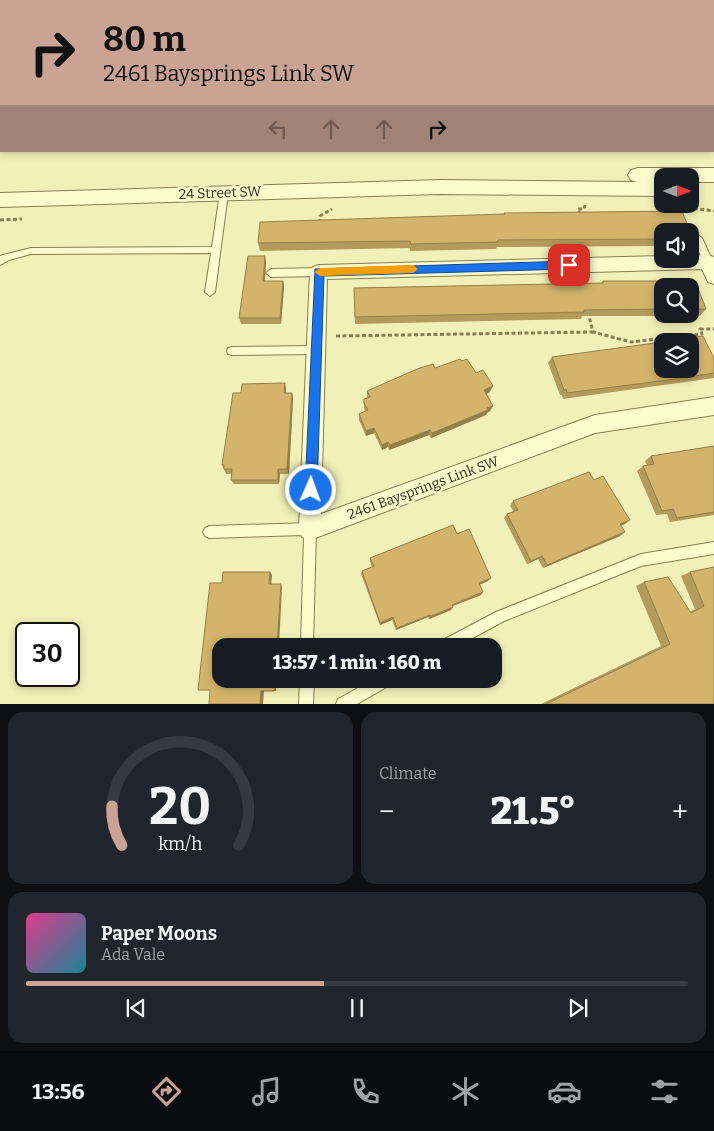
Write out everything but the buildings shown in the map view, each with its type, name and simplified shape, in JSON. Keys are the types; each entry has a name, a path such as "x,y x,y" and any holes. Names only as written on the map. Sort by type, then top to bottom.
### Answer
{"street":[{"name":"24 Street SW","path":"440,187 542,175 708,187"},
{"name":"24 Street SW","path":"0,200 440,187 654,189"},
{"path":"310,529 319,272 711,270"},
{"name":"2461 Baysprings Link SW","path":"310,529 595,424 714,406"}],"lane":[{"path":"210,292 224,193"},
{"path":"699,240 711,270"},
{"path":"0,261 6,257 31,251 216,250"},
{"path":"271,273 319,272"},
{"path":"232,351 316,343"},
{"path":"209,532 310,529 307,638"},
{"path":"460,638 500,616 641,560 714,548"},
{"path":"306,704 307,688"},
{"path":"342,704 371,688"}],"path":[{"path":"580,218 578,209 584,209 585,204"},
{"path":"320,224 320,216 333,208"},
{"path":"586,306 593,332"},
{"path":"316,343 593,332 631,342 702,334 700,329 714,328"}],"slow traffic":[{"path":"320,272 413,269"}],"route":[{"path":"311,490 319,272 569,265"}]}
